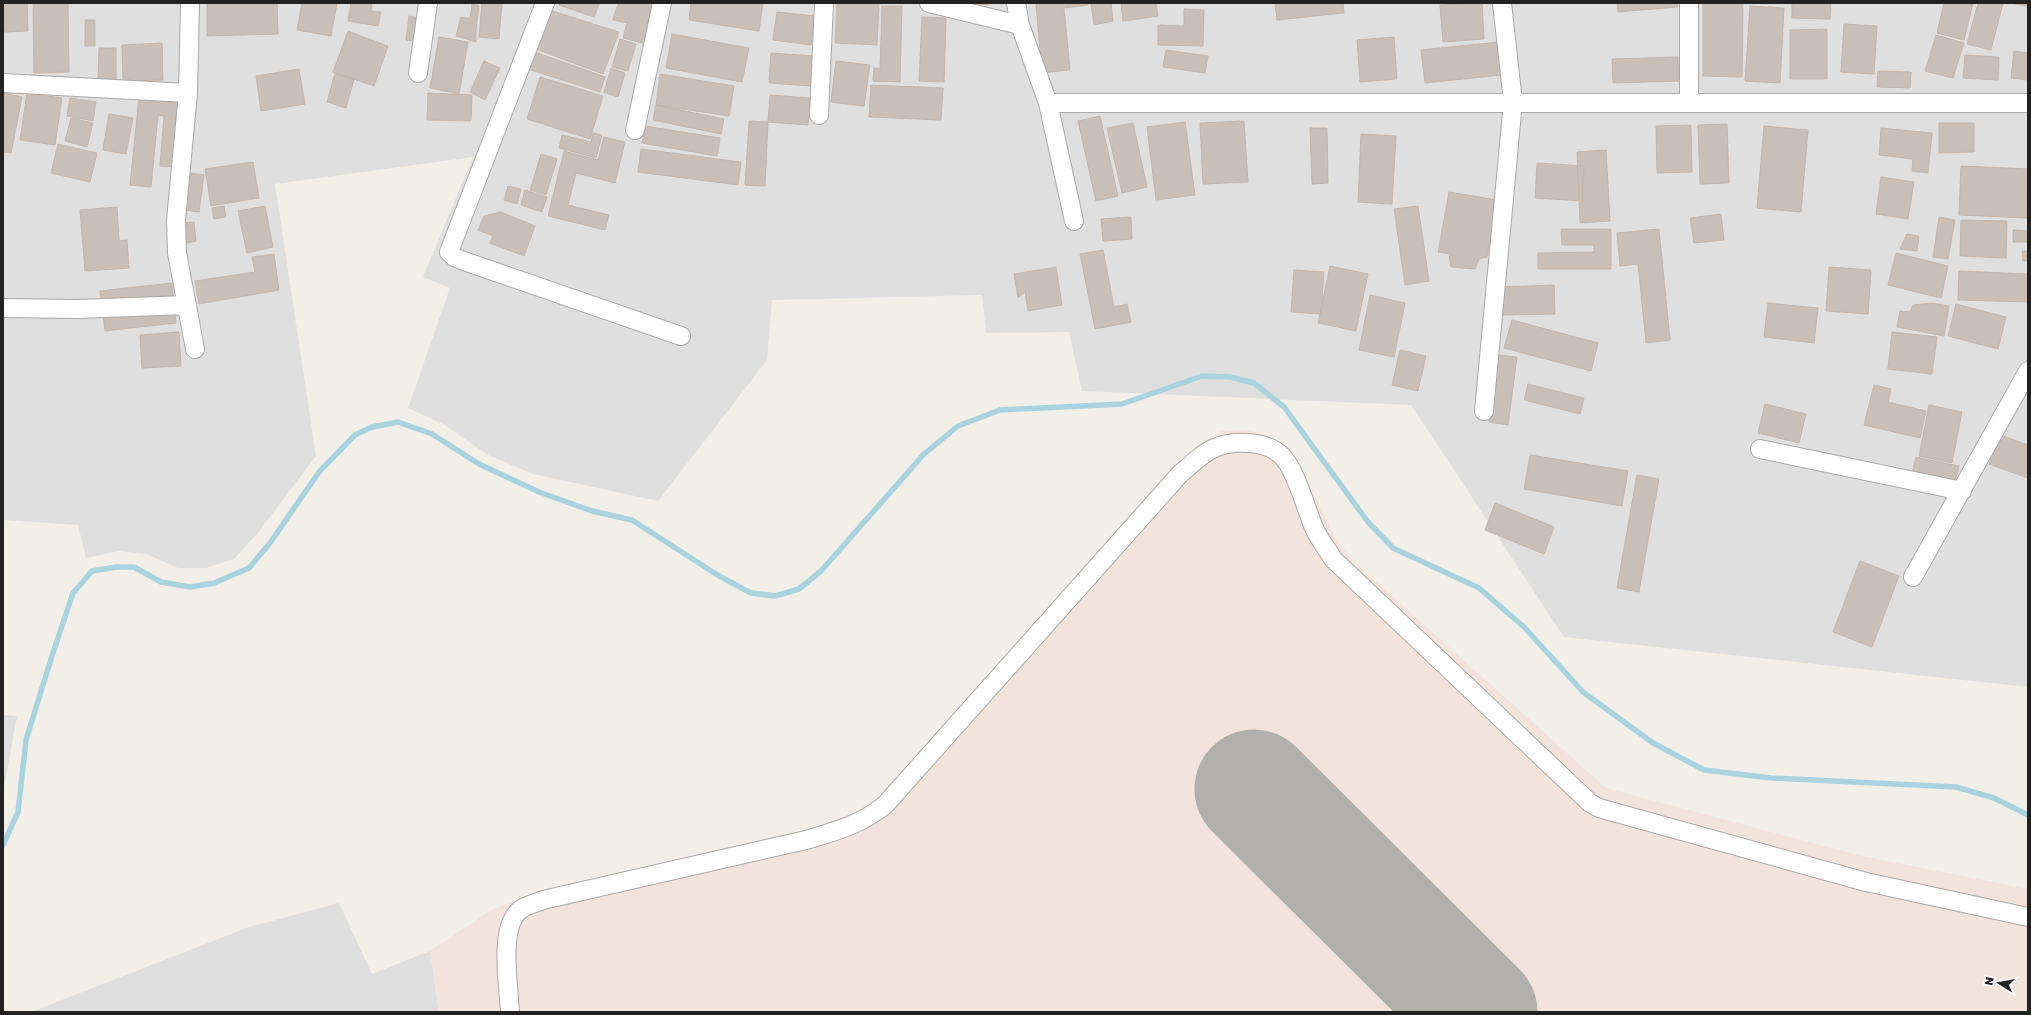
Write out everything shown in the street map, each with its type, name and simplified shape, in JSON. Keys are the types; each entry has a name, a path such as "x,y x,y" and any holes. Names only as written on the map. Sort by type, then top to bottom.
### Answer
{"street":[{"path":"190,3 188,93 176,220 178,253 195,349"},
{"path":"418,73 428,3"},
{"path":"545,3 449,252 454,257 464,261 681,336"},
{"path":"635,130 662,3"},
{"path":"820,115 824,3"},
{"path":"929,3 1020,25"},
{"path":"1016,3 1020,25 1048,103 1074,220"},
{"path":"1484,411 1513,102 1502,3"},
{"path":"1689,3 1689,103"},
{"path":"3,83 188,93"},
{"path":"1048,103 1513,102 2028,104"},
{"path":"3,308 77,309 187,305"},
{"path":"1913,577 2028,371"},
{"path":"510,1012 508,935 512,920 520,909 543,900 806,840 849,827 869,818 885,805 1180,474 1199,458 1217,447 1239,443 1265,446 1281,455 1290,468 1316,530 1333,559 1590,803 1598,808 1866,882 2028,917"},
{"path":"1760,449 1962,491"}],"shaded area":[{"path":"3,3 2028,3 2028,687 1564,637 1411,405 1082,391 1069,332 986,333 982,295 772,300 767,360 658,501 533,474 488,455 443,424 408,408 450,288 423,277 473,157 275,184 316,456 257,534 234,559 206,568 178,568 146,554 119,551 86,558 78,525 3,520"},
{"path":"1244,430 1264,434 1285,446 1298,460 1335,537 1351,559 1606,788 1862,856 2028,889 2028,1012 439,1012 430,951 493,909 550,890 678,861 841,821 865,812 882,799 1179,464 1202,442 1222,431"},
{"path":"3,715 17,716 3,793"},
{"path":"339,903 372,974 430,951 439,1012 31,1012 249,927"}],"building":[{"path":"3,3 27,3 28,31 3,32"},
{"path":"33,3 68,3 69,72 34,73"},
{"path":"207,3 277,3 278,34 207,36"},
{"path":"302,3 337,3 331,36 297,30"},
{"path":"351,3 372,3 371,11 381,12 378,26 348,21"},
{"path":"482,3 502,3 499,39 479,37"},
{"path":"560,3 599,3 594,17 559,5"},
{"path":"618,3 657,3 646,44 623,38 627,23 613,20"},
{"path":"691,3 763,3 759,31 689,20"},
{"path":"837,3 879,3 877,45 835,43"},
{"path":"965,3 988,3 988,5"},
{"path":"1036,3 1087,3 1088,5 1064,8 1070,70 1042,73"},
{"path":"1091,3 1111,3 1113,21 1094,25"},
{"path":"1121,3 1156,3 1158,16 1123,21"},
{"path":"1275,3 1343,3 1344,13 1277,20"},
{"path":"1482,3 1484,39 1443,42 1440,5"},
{"path":"1617,3 1677,3 1678,7 1618,12"},
{"path":"1703,3 1743,3 1742,77 1703,76"},
{"path":"1792,3 1831,3 1830,19 1792,18"},
{"path":"1944,3 1973,3 1964,40 1937,33"},
{"path":"1978,3 2003,3 1991,50 1967,44"},
{"path":"2010,3 2028,3 2028,6"},
{"path":"472,4 479,6 476,42 456,36 461,17 470,19"},
{"path":"882,6 902,6 900,82 873,81 874,68 880,69"},
{"path":"1750,6 1784,8 1780,83 1745,81"},
{"path":"1184,9 1204,10 1203,46 1158,45 1158,25 1184,26"},
{"path":"549,10 619,32 603,74 536,49"},
{"path":"777,12 815,16 811,45 773,40"},
{"path":"409,16 419,18 415,41 406,40"},
{"path":"922,17 946,18 944,82 919,81"},
{"path":"85,20 95,20 95,46 85,46"},
{"path":"1844,24 1877,26 1874,74 1841,72"},
{"path":"1827,29 1827,79 1790,79 1790,30"},
{"path":"348,31 388,46 374,86 333,72"},
{"path":"672,34 749,48 742,82 666,68"},
{"path":"1936,35 1964,43 1953,78 1925,71"},
{"path":"439,37 468,42 459,94 430,88"},
{"path":"1394,37 1397,79 1360,82 1357,40"},
{"path":"620,39 636,44 628,71 612,67"},
{"path":"1498,42 1501,75 1425,83 1421,50"},
{"path":"162,43 163,80 123,81 122,45"},
{"path":"99,48 116,48 116,81 98,80"},
{"path":"1166,50 1208,56 1205,73 1163,67"},
{"path":"532,51 605,77 600,92 525,68"},
{"path":"2014,51 2028,53 2028,80 2011,78"},
{"path":"771,53 813,56 811,86 769,83"},
{"path":"1965,55 1999,57 1998,80 1963,78"},
{"path":"1678,57 1679,81 1613,83 1612,59"},
{"path":"484,61 500,68 485,100 470,92"},
{"path":"836,61 870,65 864,106 831,102"},
{"path":"611,68 625,73 618,97 604,92"},
{"path":"299,69 305,104 261,111 256,76"},
{"path":"1878,71 1911,72 1910,88 1877,87"},
{"path":"335,73 354,79 346,108 327,102"},
{"path":"660,74 734,86 729,116 656,105"},
{"path":"540,77 603,96 590,139 527,119"},
{"path":"871,85 943,88 941,120 869,117"},
{"path":"3,93 22,97 11,153 3,152"},
{"path":"27,93 62,98 55,145 20,140"},
{"path":"428,93 472,95 471,121 427,120"},
{"path":"770,95 810,98 808,125 768,122"},
{"path":"139,97 184,102 177,167 160,166 164,116 158,115 151,187 130,185"},
{"path":"70,98 96,102 93,121 67,116"},
{"path":"656,105 724,119 721,134 653,120"},
{"path":"109,114 133,118 126,154 103,150"},
{"path":"1100,116 1118,196 1096,201 1078,121"},
{"path":"71,118 93,123 87,147 65,141"},
{"path":"749,121 768,122 765,186 745,185"},
{"path":"1244,121 1248,182 1203,184 1200,123"},
{"path":"1185,122 1195,195 1156,200 1147,127"},
{"path":"1133,123 1147,187 1122,193 1107,128"},
{"path":"1939,123 1974,123 1974,152 1939,153"},
{"path":"1727,124 1729,183 1700,184 1698,125"},
{"path":"1691,125 1692,172 1657,173 1656,126"},
{"path":"645,126 720,138 717,156 642,143"},
{"path":"1764,126 1808,130 1801,212 1757,208"},
{"path":"1310,128 1327,128 1328,183 1312,184"},
{"path":"1881,128 1932,133 1928,173 1912,171 1913,159 1879,155"},
{"path":"593,133 602,135 596,158 559,148 562,135 591,142"},
{"path":"1361,134 1396,136 1392,204 1358,202"},
{"path":"604,137 625,142 615,183 576,173 568,205 609,215 605,230 548,216 564,151 598,160"},
{"path":"58,144 97,153 90,182 51,173"},
{"path":"641,149 741,162 738,185 638,172"},
{"path":"1606,150 1610,221 1580,223 1577,152"},
{"path":"541,154 557,159 546,195 530,190"},
{"path":"253,162 259,198 211,206 205,169"},
{"path":"1537,163 1584,166 1582,201 1535,198"},
{"path":"1961,166 2028,169 2027,218 1959,215"},
{"path":"191,173 204,175 199,212 185,210"},
{"path":"1881,177 1914,182 1908,219 1876,214"},
{"path":"508,186 521,189 517,204 504,200"},
{"path":"525,190 547,197 542,212 521,205"},
{"path":"1449,192 1497,200 1487,257 1479,259 1475,269 1451,267 1449,254 1438,252"},
{"path":"224,206 226,217 214,219 212,208"},
{"path":"265,206 273,247 247,253 238,211"},
{"path":"1418,206 1429,281 1405,285 1394,209"},
{"path":"117,207 119,241 127,240 129,268 85,271 80,210"},
{"path":"501,212 535,226 524,256 490,243 493,236 478,230 484,216"},
{"path":"1721,214 1724,240 1694,243 1690,218"},
{"path":"1131,217 1132,239 1103,241 1101,219"},
{"path":"1939,217 1955,220 1948,259 1933,257"},
{"path":"1961,220 2007,221 2006,258 1960,256"},
{"path":"194,222 196,241 186,243 183,223"},
{"path":"1561,229 1611,229 1611,269 1538,269 1538,253 1594,252 1594,245 1562,245"},
{"path":"1659,229 1670,340 1646,343 1638,264 1620,266 1617,233"},
{"path":"2013,230 2028,231 2028,242 2013,242"},
{"path":"1907,234 1919,236 1917,251 1900,249"},
{"path":"1103,250 1114,307 1127,304 1131,322 1095,329 1080,254"},
{"path":"2022,251 2028,251 2028,261 2023,261"},
{"path":"1896,253 1948,266 1941,298 1888,285"},
{"path":"274,254 279,290 199,304 195,281 255,272 252,257"},
{"path":"1330,266 1368,274 1356,331 1318,323"},
{"path":"1056,267 1062,305 1028,311 1025,292 1018,298 1014,274"},
{"path":"1829,267 1871,270 1868,314 1826,311"},
{"path":"1294,270 1324,272 1321,314 1291,312"},
{"path":"1959,271 2028,274 2028,302 1958,300"},
{"path":"172,283 176,323 105,331 100,291"},
{"path":"1554,285 1555,314 1502,315 1502,287"},
{"path":"1370,295 1405,303 1394,357 1359,350"},
{"path":"1768,303 1818,308 1814,343 1764,337"},
{"path":"1932,303 1949,306 1944,336 1897,327 1900,311 1910,312 1913,305"},
{"path":"1956,304 2006,317 1998,349 1948,336"},
{"path":"1512,320 1598,343 1591,371 1504,348"},
{"path":"179,332 181,366 142,368 140,335"},
{"path":"1892,332 1937,337 1932,374 1888,369"},
{"path":"1400,350 1426,356 1418,391 1392,385"},
{"path":"1498,355 1517,357 1508,425 1489,422"},
{"path":"1528,384 1584,398 1580,414 1524,400"},
{"path":"1874,385 1891,389 1888,402 1926,411 1920,438 1864,425"},
{"path":"1765,404 1806,414 1799,443 1758,433"},
{"path":"1929,405 1962,412 1952,463 1919,456"},
{"path":"2000,435 2028,445 2028,478 1989,464"},
{"path":"1530,455 1628,471 1622,506 1524,489"},
{"path":"1916,457 1959,466 1955,483 1912,474"},
{"path":"1637,475 1659,479 1639,592 1617,588"},
{"path":"1495,503 1554,527 1544,554 1485,530"},
{"path":"1860,561 1899,576 1872,647 1833,632"}],"waterway":[{"path":"3,845 18,812 26,740 52,656 73,593 92,571 116,567 134,567 161,582 190,587 214,583 249,568 270,543 319,472 355,435 372,427 398,422 432,434 479,464 539,492 592,511 632,520 719,576 751,593 775,596 799,589 821,571 924,454 958,426 1000,410 1122,404 1202,376 1230,377 1254,383 1284,407 1368,522 1393,548 1479,588 1524,627 1583,692 1653,743 1704,770 1771,778 1956,787 1994,798 2028,815"}],"runway":[{"path":"1254,789 1478,1012"}]}
